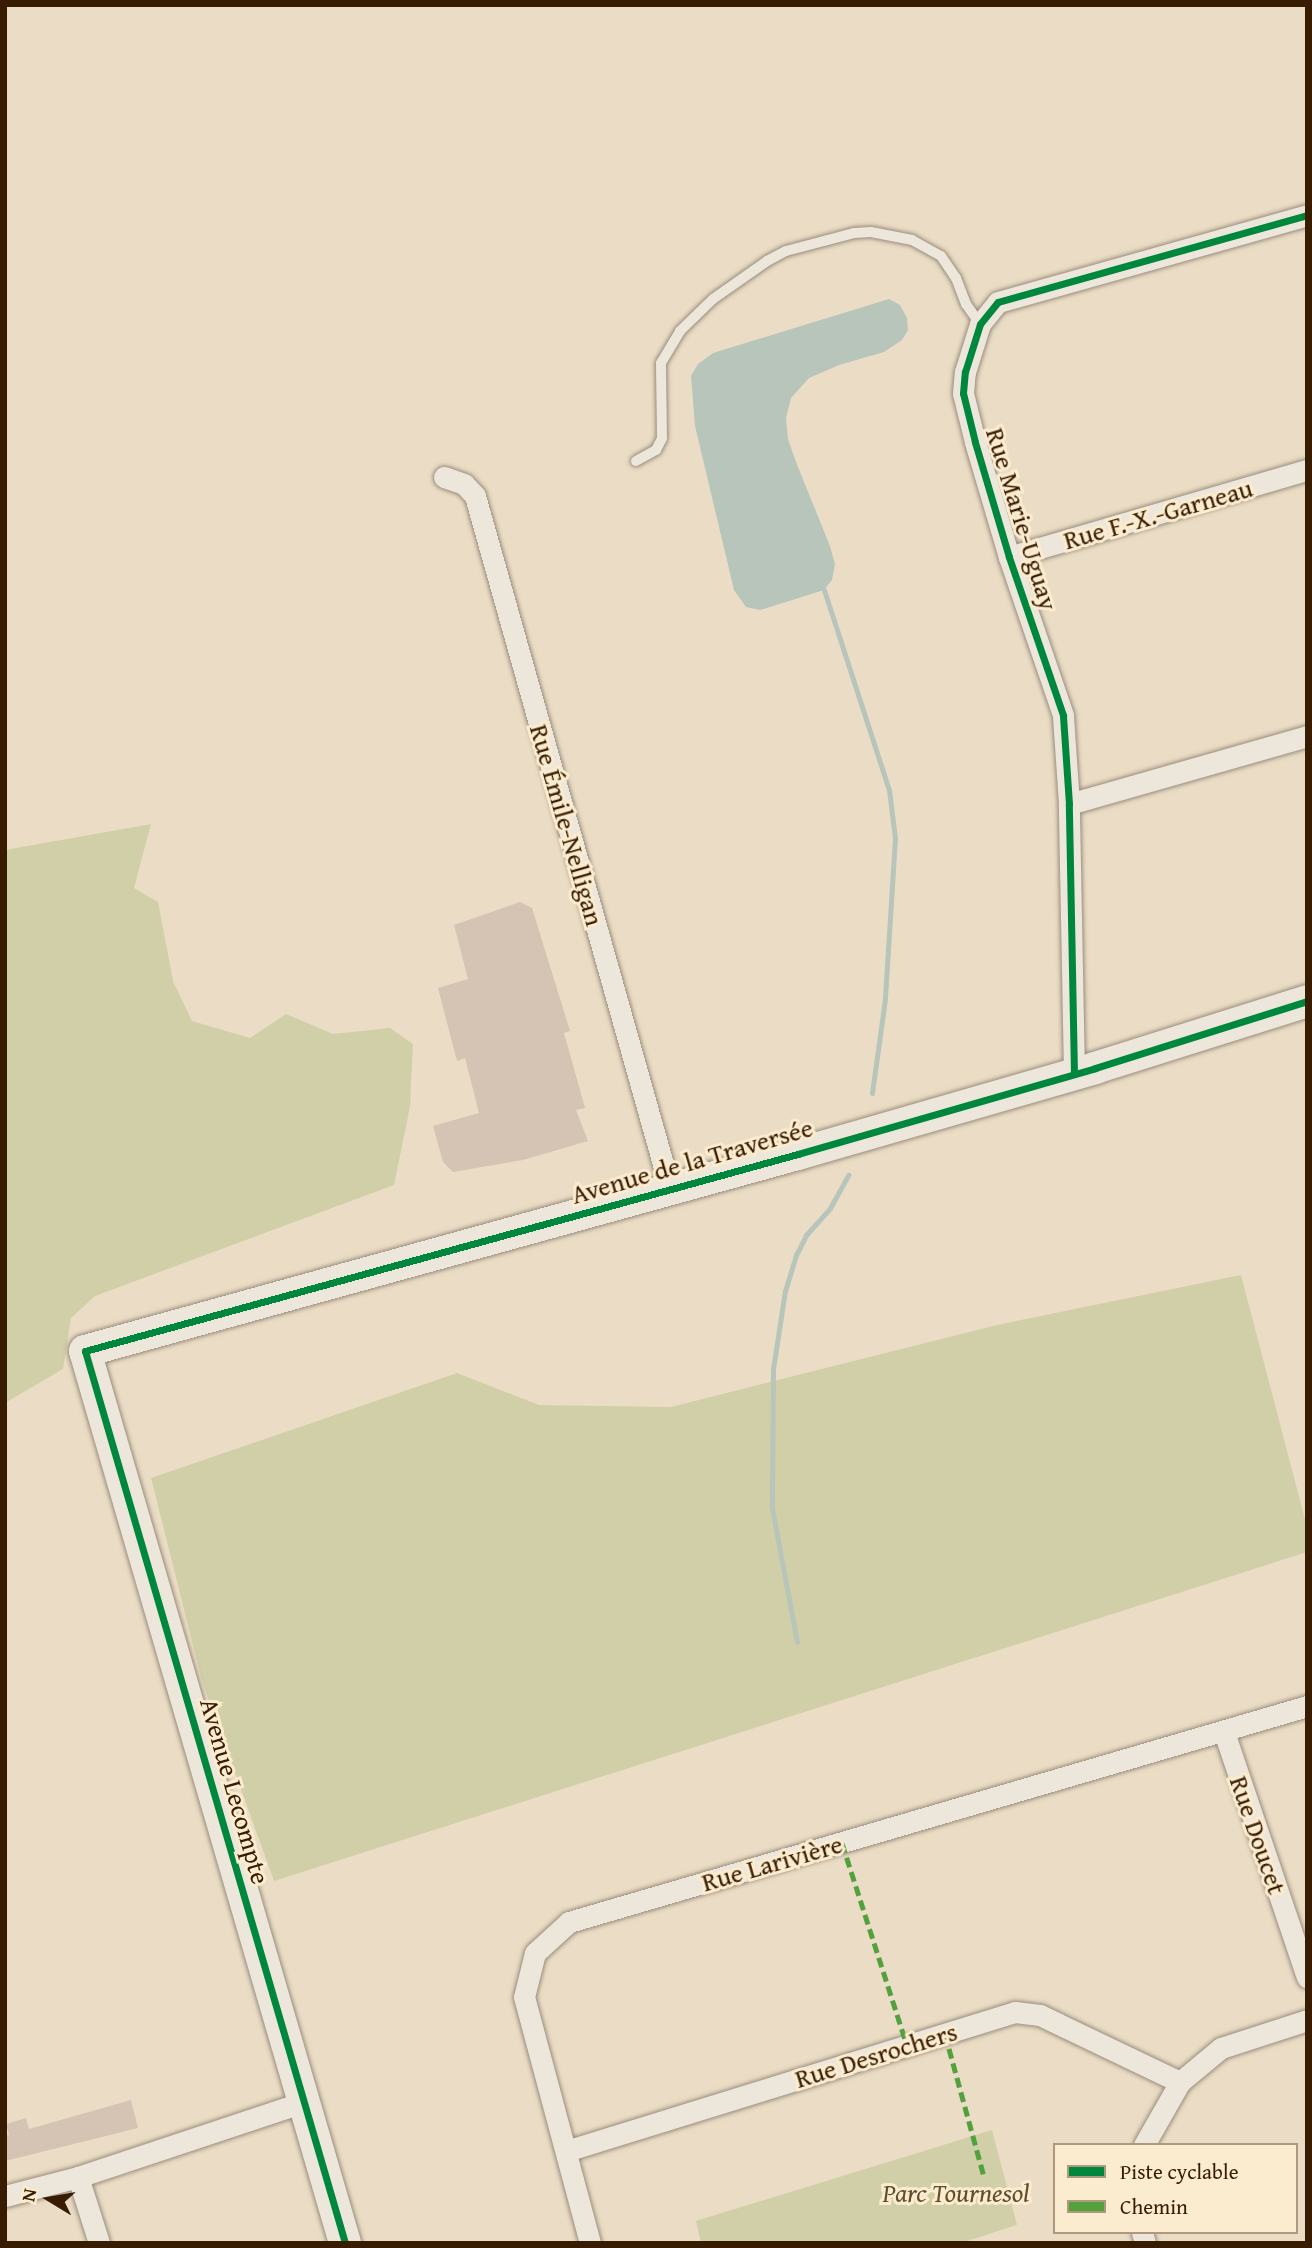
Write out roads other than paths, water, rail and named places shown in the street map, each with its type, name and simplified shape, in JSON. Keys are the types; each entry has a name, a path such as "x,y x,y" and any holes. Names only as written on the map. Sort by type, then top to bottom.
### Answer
{"street":[{"name":"Rue Marie-Uguay","path":"1074,1074 1069,804 1063,715 1009,557 963,393 965,372 980,324 998,302 1307,215"},
{"name":"Rue F.-X.-Garneau","path":"1009,557 1307,470"},
{"name":"Rue Émile-Nelligan","path":"444,477 464,484 475,496 670,1189"},
{"path":"1069,804 1307,736"},
{"name":"Avenue de la Traversée","path":"85,1351 1074,1074 1307,1001"},
{"name":"Avenue Lecompte","path":"85,1351 345,2243"},
{"name":"Rue Larivière","path":"590,2243 524,1997 535,1953 569,1922 1307,1706"},
{"name":"Rue Doucet","path":"1223,1732 1307,1977"},
{"name":"Rue Desrochers","path":"566,2151 1016,2012 1040,2014 1180,2082"},
{"path":"1145,2143 1180,2082 1221,2048 1307,2020"},
{"path":"5,2196 78,2178 303,2102"},
{"path":"78,2178 99,2243"}],"lane":[{"path":"636,461 656,450 662,438 661,363 680,331 713,299 786,251 854,233 871,232 912,240 941,256 956,278 966,304 980,324"}],"waterway":[{"path":"824,590 889,790 895,838 885,999 872,1093"},
{"path":"797,1642 772,1509 773,1369 785,1291 796,1255 806,1235 830,1208 848,1175"}],"park label":[{"name":"Parc Tournesol","path":"956,2193"}]}
